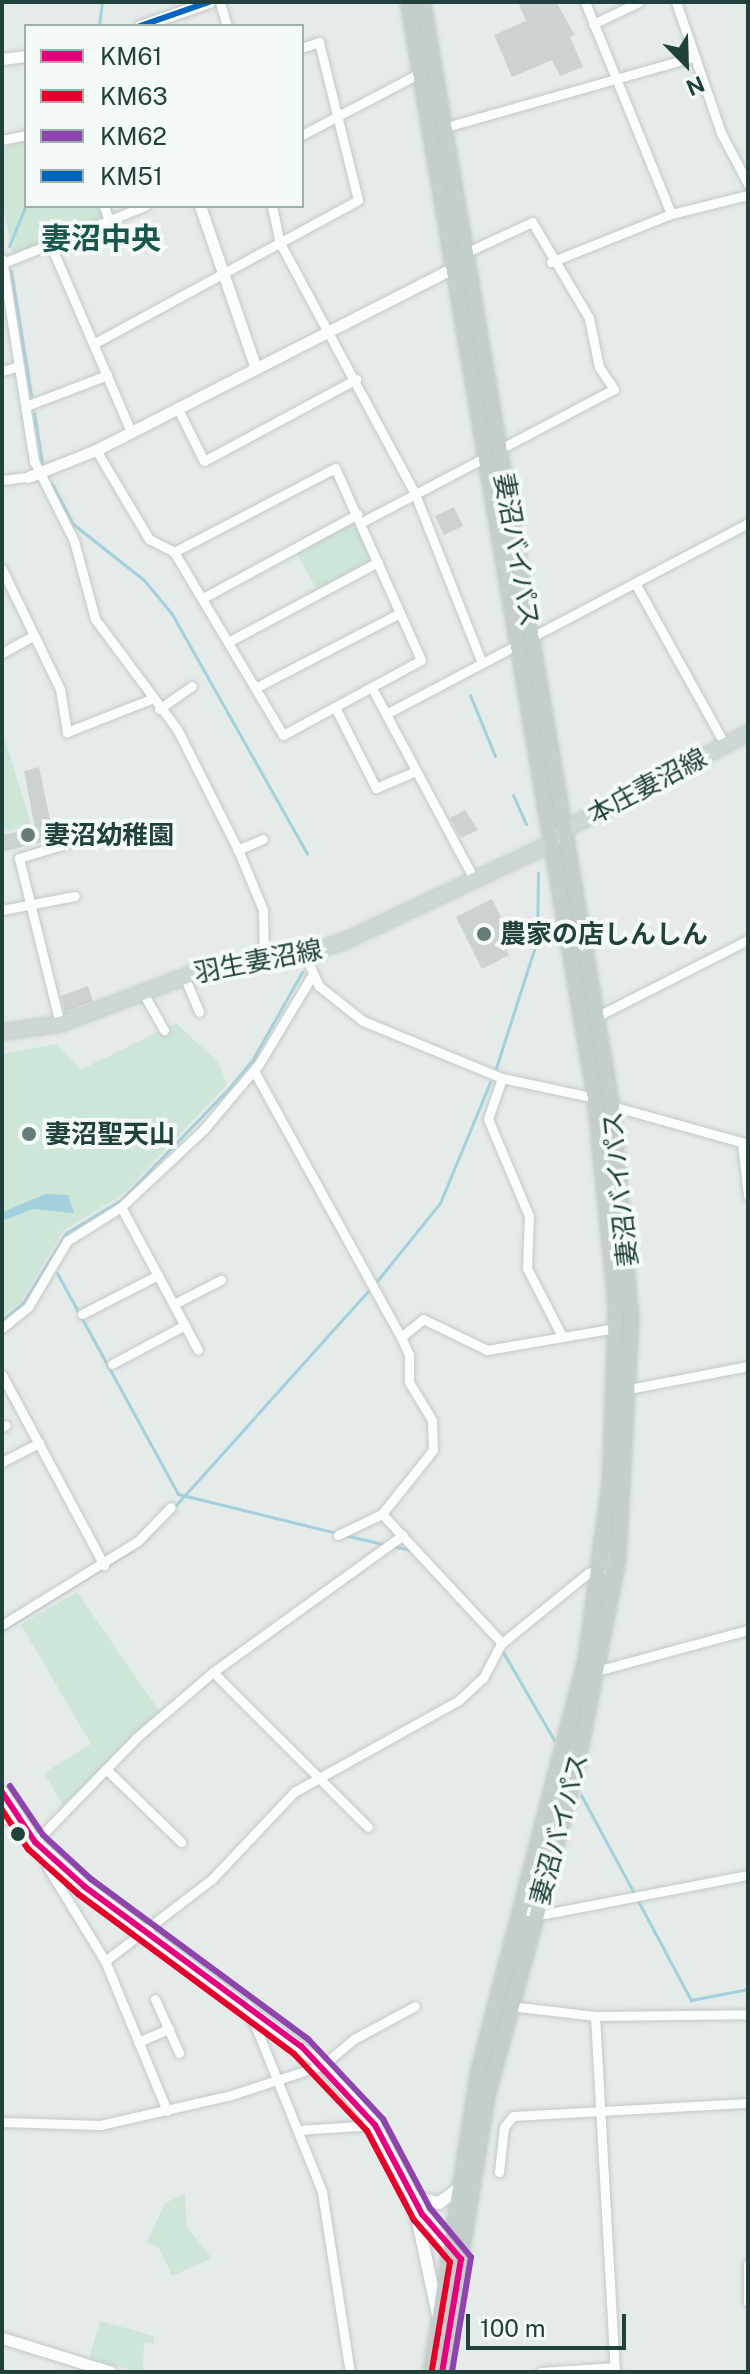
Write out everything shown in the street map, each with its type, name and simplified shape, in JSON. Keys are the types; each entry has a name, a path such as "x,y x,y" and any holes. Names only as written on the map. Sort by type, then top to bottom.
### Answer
{"highway":[{"name":"妻沼バイパス","path":"408,2 486,457 564,830 612,1106 626,1229 629,1389 618,1560 528,1912 478,2074 448,2244 431,2372"},
{"name":"妻沼バイパス","path":"423,2 500,449 550,844 595,1098 616,1328 601,1570 590,1672"},
{"name":"妻沼バイパス","path":"442,2372 528,1912"}],"main road":[{"name":"本庄妻沼線","path":"550,844 564,830 748,733"},
{"name":"羽生妻沼線","path":"2,1032 60,1024 184,976 264,959 305,955 550,844"},
{"path":"2,1792 39,1846 145,1932 247,2005 323,2065 375,2125 413,2197 461,2259"},
{"path":"413,2197 439,2203 457,2190"},
{"path":"413,2197 439,2319"}],"street":[{"path":"146,24 209,2"},
{"path":"220,2 226,24"},
{"path":"585,2 671,214"},
{"path":"593,24 639,2"},
{"path":"676,2 694,57 748,184"},
{"path":"95,343 358,200 319,42 304,47"},
{"path":"2,59 24,56"},
{"path":"446,127 694,57"},
{"path":"304,134 420,73"},
{"path":"2,140 24,135"},
{"path":"551,262 671,214 748,195"},
{"path":"105,208 109,221"},
{"path":"140,208 51,246 2,261 34,475 74,541 95,619 151,699 177,729 237,850 263,910 264,959"},
{"path":"201,208 255,366"},
{"path":"272,208 280,243 356,379 415,494 482,663"},
{"path":"465,253 532,222 551,262 589,318 599,367 614,389 500,449"},
{"path":"51,246 131,432"},
{"path":"2,480 34,475 96,450 325,328 453,268"},
{"path":"2,371 19,366"},
{"path":"26,406 107,375"},
{"path":"177,407 204,461 356,379"},
{"path":"96,450 149,539 174,552 283,735 421,660 335,468 174,552"},
{"path":"203,598 486,457"},
{"path":"386,714 748,523"},
{"path":"228,642 378,562"},
{"path":"2,569 31,637 66,703 67,732 151,699"},
{"path":"635,583 725,745"},
{"path":"257,687 400,613"},
{"path":"2,653 31,637"},
{"path":"159,709 192,686"},
{"path":"372,688 474,879"},
{"path":"335,707 376,788 416,771"},
{"path":"237,850 263,839"},
{"path":"60,1024 19,858 79,840"},
{"path":"249,876 264,875"},
{"path":"2,910 75,896"},
{"path":"596,1017 748,940"},
{"path":"305,955 311,977 363,1021 502,1078 595,1098"},
{"path":"184,976 199,1012"},
{"path":"2,1328 28,1307 67,1241 121,1207 184,1151 254,1071 311,977"},
{"path":"142,991 164,1030"},
{"path":"254,1071 401,1337 409,1355 409,1382 429,1412 436,1440 382,1514 338,1535"},
{"path":"502,1078 488,1119 529,1216 527,1268 562,1336"},
{"path":"612,1106 745,1144 748,1196"},
{"path":"121,1207 198,1350"},
{"path":"82,1314 158,1275"},
{"path":"174,1304 221,1280"},
{"path":"401,1337 423,1319 487,1350 616,1328"},
{"path":"112,1364 185,1325"},
{"path":"629,1389 748,1366"},
{"path":"2,1375 104,1565"},
{"path":"2,1462 39,1443"},
{"path":"2,1625 104,1565 171,1507"},
{"path":"382,1514 502,1643"},
{"path":"167,2111 105,1961 48,1868 39,1846 106,1769 213,1672 403,1535"},
{"path":"105,1961 213,1878 315,1776 378,1749 459,1700 483,1678 502,1643 588,1573 601,1570"},
{"path":"590,1672 748,1630"},
{"path":"213,1672 368,1827"},
{"path":"106,1769 181,1842"},
{"path":"2,1820 15,1813"},
{"path":"528,1912 748,1875"},
{"path":"155,1999 179,2053"},
{"path":"247,2005 298,2130 332,2230 350,2372"},
{"path":"2,2122 100,2125 167,2111 279,2080 323,2065 354,2039 415,2006"},
{"path":"510,2006 595,2016 748,2014"},
{"path":"541,2372 615,2370 595,2016"},
{"path":"138,2042 169,2029"},
{"path":"499,2172 509,2118 748,2103"},
{"path":"298,2130 375,2125"},
{"path":"748,2264 748,2302"},
{"path":"2,2338 111,2372"}],"green space":[{"path":"24,142 24,208 102,208 105,219 13,255 2,204 2,149"},
{"path":"355,520 371,561 317,590 296,553"},
{"path":"2,729 31,825 2,832"},
{"path":"176,1023 219,1063 227,1085 123,1194 63,1231 21,1302 2,1317 2,1054 56,1044 82,1069"},
{"path":"77,1592 160,1712 64,1807 44,1773 91,1744 21,1625"},
{"path":"185,2194 187,2227 212,2258 172,2276 159,2248 147,2242 165,2203"},
{"path":"100,2321 154,2336 154,2344 144,2342 143,2372 89,2360"}],"water":[{"path":"46,1194 68,1195 74,1213 33,1209 2,1221 2,1212"}],"building":[{"path":"518,2 556,2 575,35 570,37 583,67 560,76 552,60 512,77 494,35 526,21"},
{"path":"454,507 463,526 444,535 435,516"},
{"name":"妻沼幼稚園","path":"39,767 54,839 2,852 2,835 35,828 24,771"},
{"path":"465,810 478,830 461,838 450,818"},
{"name":"農家の店しんしん","path":"492,899 508,931 500,936 509,955 482,969 456,917"},
{"path":"88,986 93,1001 65,1012 61,996"}],"waterway":[{"path":"99,24 102,2"},
{"path":"9,246 25,208"},
{"path":"11,271 31,395"},
{"path":"34,413 42,462"},
{"path":"52,484 73,524 144,580 172,614 307,854"},
{"path":"470,695 495,756"},
{"path":"513,795 526,824"},
{"path":"496,1068 537,940 538,873"},
{"path":"2,1320 23,1303 66,1233 121,1200 229,1088 253,1059 302,972"},
{"path":"377,1281 440,1203 490,1082"},
{"path":"57,1273 178,1494 337,1533"},
{"path":"141,1544 368,1291"},
{"path":"344,1535 383,1544"},
{"path":"391,1546 411,1550"},
{"path":"2,1630 132,1550"},
{"path":"503,1652 554,1740"},
{"path":"581,1795 634,1893"},
{"path":"637,1899 691,2000 748,1989"}],"transit line":[{"name":"KM51","path":"146,24 209,2"},
{"name":"KM62","path":"10,1786 43,1835 91,1879 308,2039 383,2119 430,2208 471,2257 452,2372"},
{"name":"KM61","path":"2,1792 35,1842 85,1887 301,2046 375,2125 422,2214 461,2259 442,2372"},
{"name":"KM63","path":"2,1810 28,1849 78,1894 294,2054 367,2131 414,2220 450,2262 432,2370"}],"place":[{"name":"妻沼幼稚園","path":"28,835"},
{"name":"農家の店しんしん","path":"484,934"},
{"name":"妻沼聖天山","path":"29,1134"}],"district":[{"name":"妻沼中央","path":"101,238"}]}
